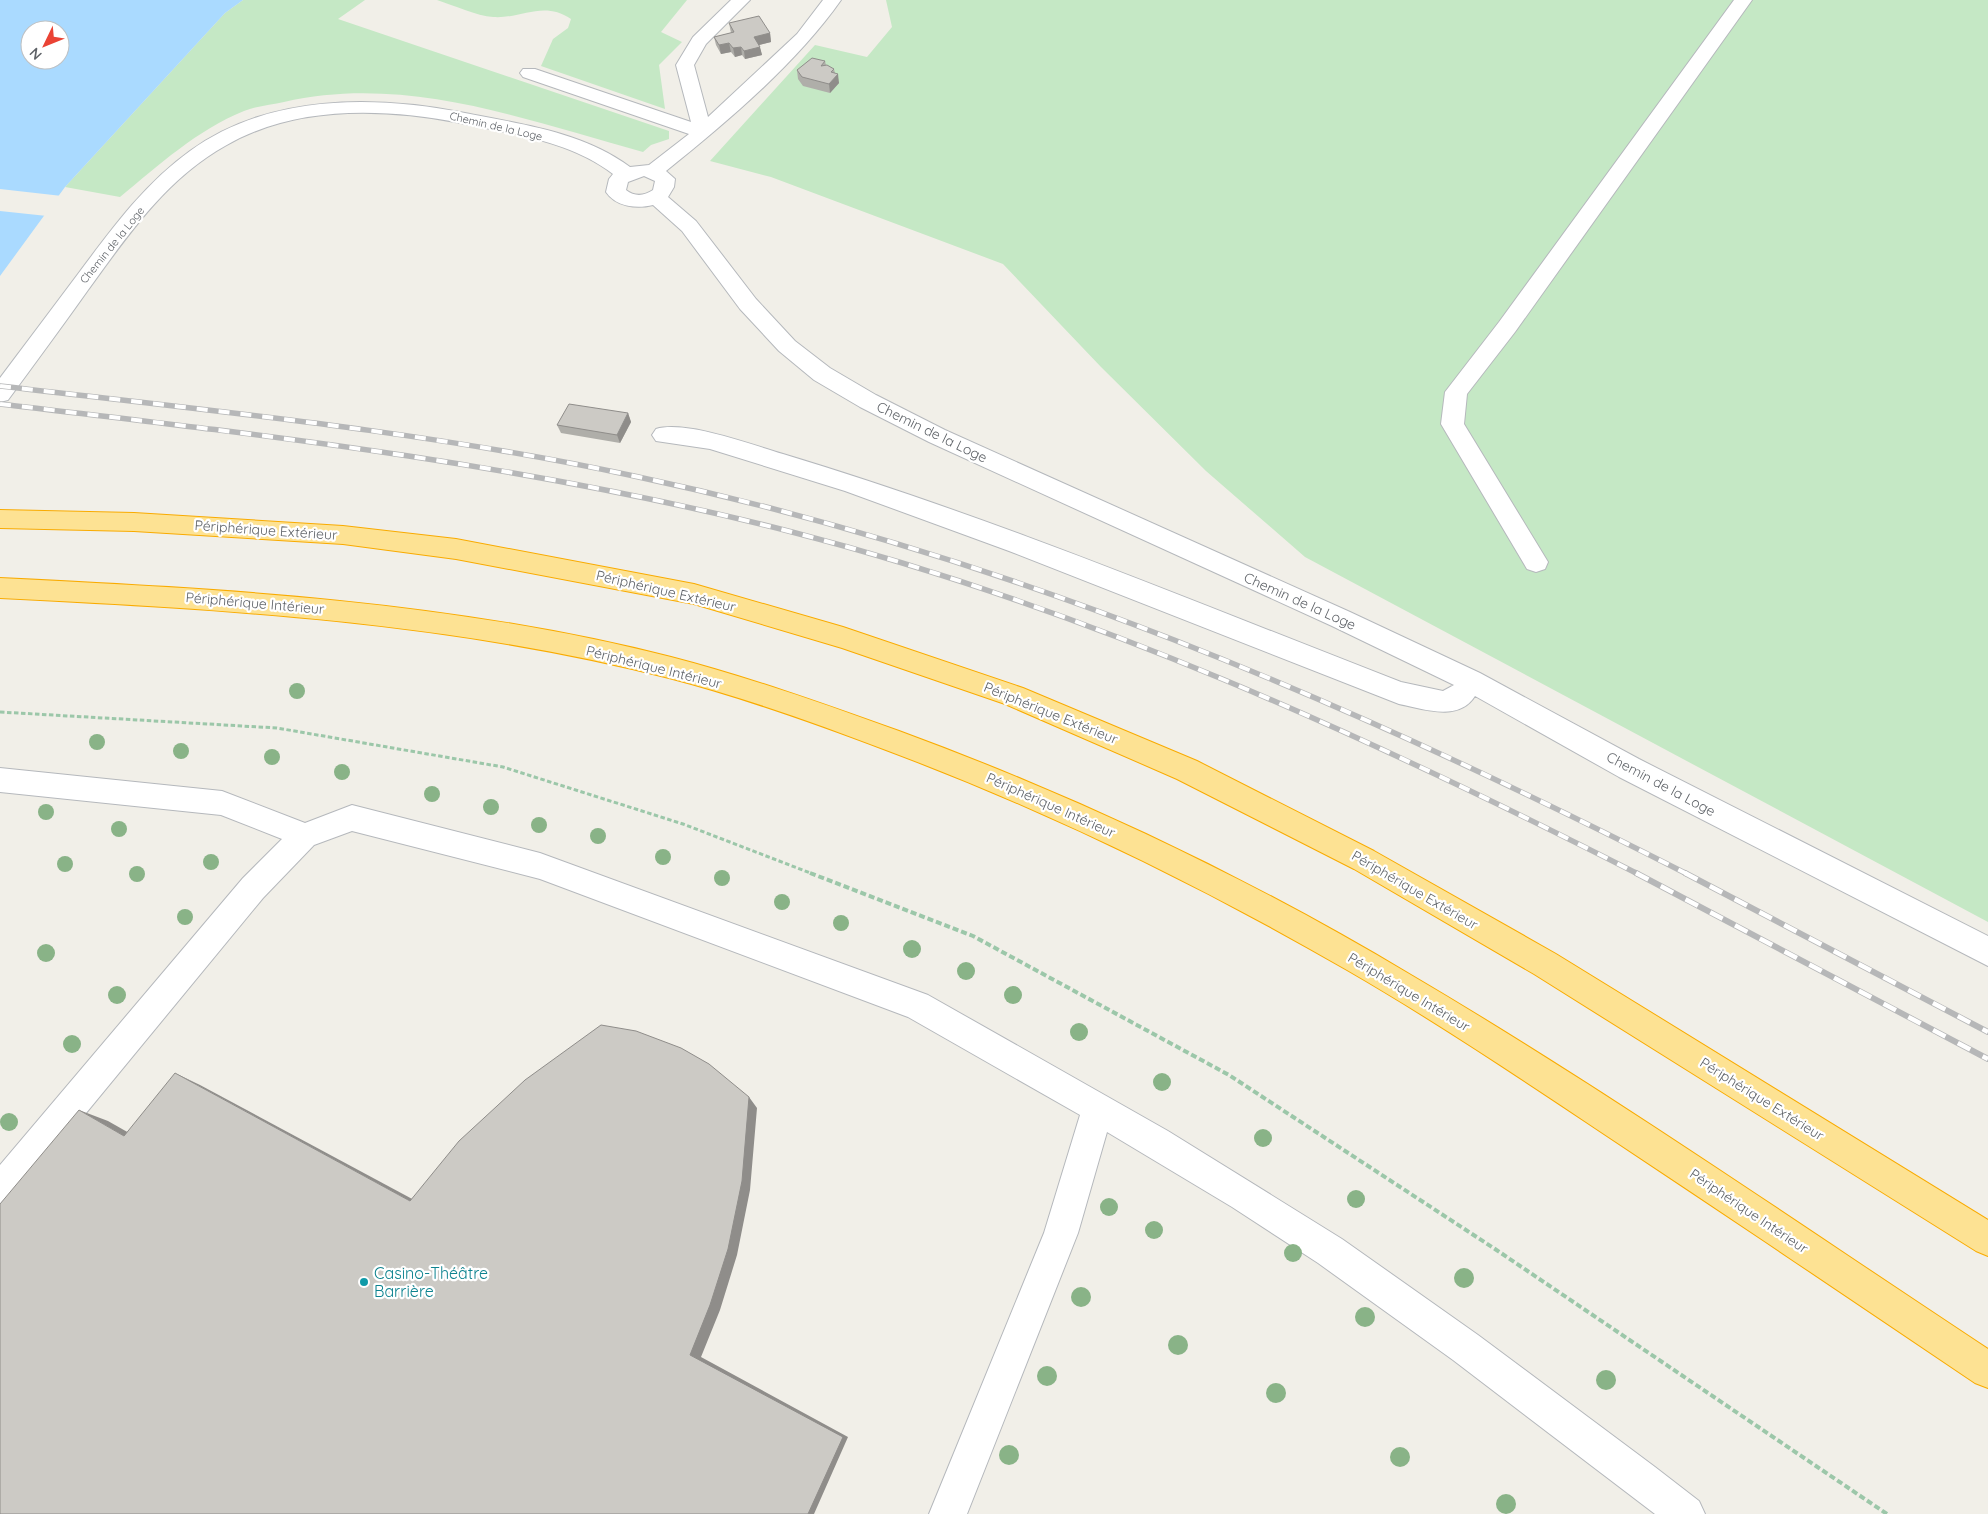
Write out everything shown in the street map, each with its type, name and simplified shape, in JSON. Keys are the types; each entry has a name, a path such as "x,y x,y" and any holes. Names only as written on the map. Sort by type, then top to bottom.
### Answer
{"highway":[{"name":"Périphérique Extérieur","path":"0,519 134,522 343,535 456,549 694,594 843,638 1014,696 1187,770 1364,860 1545,964 1988,1239"},
{"name":"Périphérique Intérieur","path":"0,588 222,600 338,610 544,640 680,670 812,712 974,771 1137,843 1319,938 1509,1052 1982,1365"}],"street":[{"path":"703,132 685,65 699,41 741,0"},
{"path":"653,171 703,132 803,38 832,0"},
{"path":"1536,562 1452,424 1456,392 1743,0"},
{"path":"529,73 703,132"},
{"name":"Chemin de la Loge","path":"0,394 118,234 157,190 189,162 218,142 267,120 329,109 371,107 434,111 569,143 614,163 626,174"},
{"path":"639,170 653,171 665,179 666,185 656,196 637,202 620,197 616,192 616,185 619,179 626,174 639,170"},
{"name":"Chemin de la Loge","path":"656,196 689,226 748,304 787,346 822,374 937,436 1341,619 1471,681 1629,768 1988,952"},
{"path":"664,435 710,440 853,484 1018,544 1399,693 1443,702 1461,696 1471,681"},
{"path":"0,780 222,803 304,836"},
{"path":"0,1192 253,888 304,836 352,818 540,866 917,1006 1098,1108 1214,1177 1328,1250 1484,1360 1686,1514"},
{"path":"948,1514 1061,1234 1098,1108"}],"green space":[{"path":"243,0 365,0 338,19 669,131 669,139 651,145 643,152 510,115 465,105 420,97 375,94 330,95 253,108 227,119 194,138 120,197 65,187 225,13"},
{"path":"437,0 687,0 661,32 682,42 659,65 665,109 541,66 553,39 568,28 571,19 561,14 542,11 493,17"},
{"path":"886,0 1988,0 1988,922 1305,557 1206,471 1101,367 1003,264 771,177 710,161 815,45 867,57 892,27"}],"water":[{"path":"0,0 243,0 225,13 65,187 0,276"}],"pier":[{"path":"0,189 62,196 47,216 0,211"}],"building":[{"path":"759,16 770,33 754,37 760,47 744,51 741,47 733,48 729,43 719,45 714,37 734,32 729,23"},
{"path":"812,58 825,61 821,66 827,65 834,69 831,72 838,74 829,84 802,77 797,70"},
{"path":"569,404 628,413 617,435 557,425"},
{"name":"Casino-Théâtre Barrière","path":"601,1025 636,1031 681,1048 709,1064 749,1097 742,1181 728,1249 710,1305 690,1355 843,1437 808,1514 0,1514 0,1204 79,1110 124,1136 175,1073 410,1201 459,1141 525,1080"}],"railway":[{"path":"0,386 239,414 477,446 634,476 773,509 909,547 1042,591 1174,640 1303,693 1432,750 1560,810 1687,874"},
{"path":"0,404 299,440 497,470 596,488 694,509 792,532 902,563 1011,598 1118,637 1224,680 1329,725 1433,773 1636,873"},
{"path":"1636,873 1988,1059"},
{"path":"1685,873 1988,1032"}],"place":[{"name":"Casino-Théâtre Barrière","path":"364,1282"}]}
